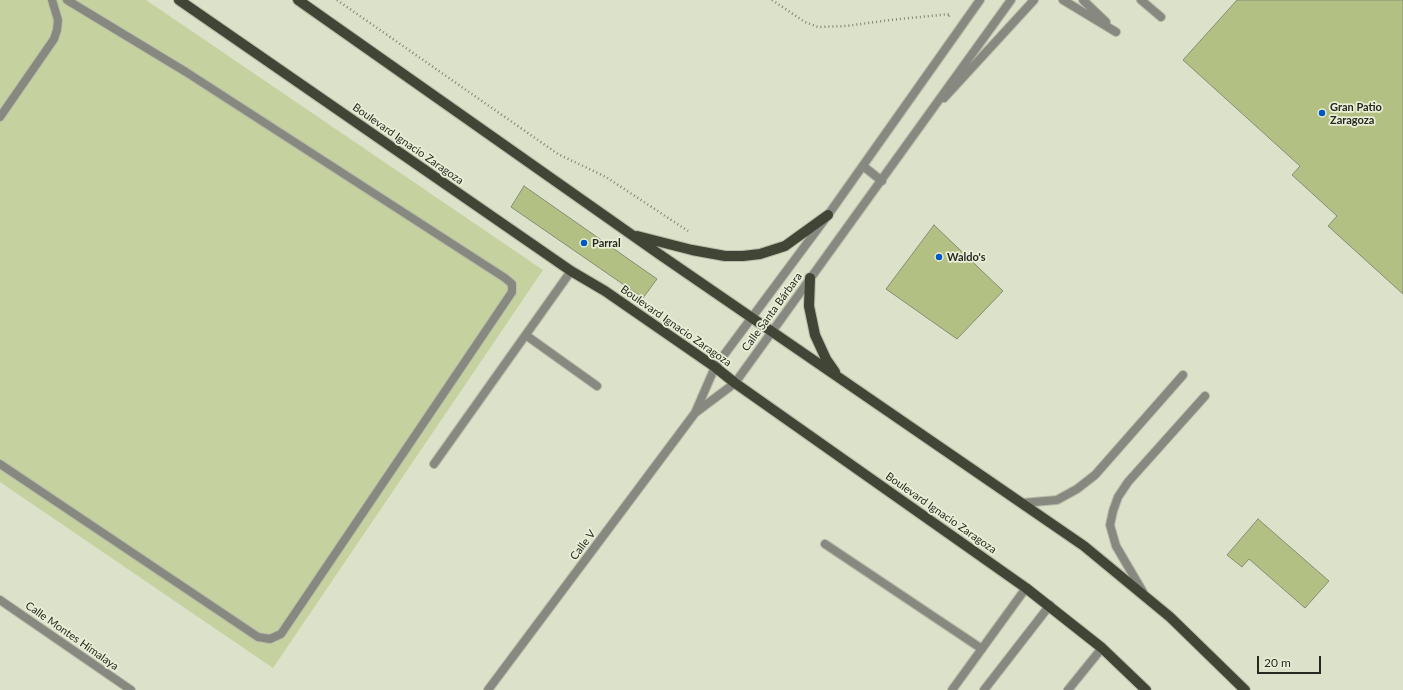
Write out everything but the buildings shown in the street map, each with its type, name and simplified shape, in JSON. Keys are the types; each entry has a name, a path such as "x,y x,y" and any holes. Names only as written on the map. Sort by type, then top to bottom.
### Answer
{"main road":[{"name":"Boulevard Ignacio Zaragoza","path":"179,0 572,271 605,291 715,367 735,383 1050,605 1102,648 1146,690"},
{"path":"298,0 771,332 1084,546 1170,618 1245,690"},
{"path":"633,235 692,250 725,256 743,256 760,254 785,246 828,215"},
{"path":"810,278 809,306 815,335 826,359 838,377"}],"street":[{"path":"0,117 54,39 58,30 58,20 52,0"},
{"path":"0,464 258,637 270,639 281,634 512,292 512,284 505,278 186,72 67,0"},
{"name":"Calle Santa Bárbara","path":"695,413 715,367 828,215 980,0"},
{"name":"Calle Santa Bárbara","path":"695,413 735,383 1011,0"},
{"path":"933,110 1034,0"},
{"path":"1063,0 1116,32 1083,0"},
{"path":"1140,0 1161,17"},
{"path":"863,166 882,181"},
{"path":"434,464 527,336 572,271"},
{"path":"527,336 597,386"},
{"path":"1022,503 1057,500 1078,489 1095,475 1183,375"},
{"path":"1145,596 1116,546 1110,525 1113,511 1118,497 1128,482 1205,396"},
{"name":"Calle V","path":"488,690 695,413"},
{"path":"825,544 982,649"},
{"path":"952,690 1026,588"},
{"name":"Calle Montes Himalaya","path":"0,600 131,690"},
{"path":"984,690 1050,605"},
{"path":"1068,690 1102,648"}],"path":[{"path":"337,0 558,154 606,177 689,232"},
{"path":"772,0 805,22 818,26 846,26 950,14 945,21"}],"green space":[{"path":"0,0 146,0 543,270 273,668 0,482"}],"place":[{"name":"Gran Patio Zaragoza","path":"1322,113"},
{"name":"Parral","path":"584,243"},
{"name":"Waldo's","path":"939,257"}]}
